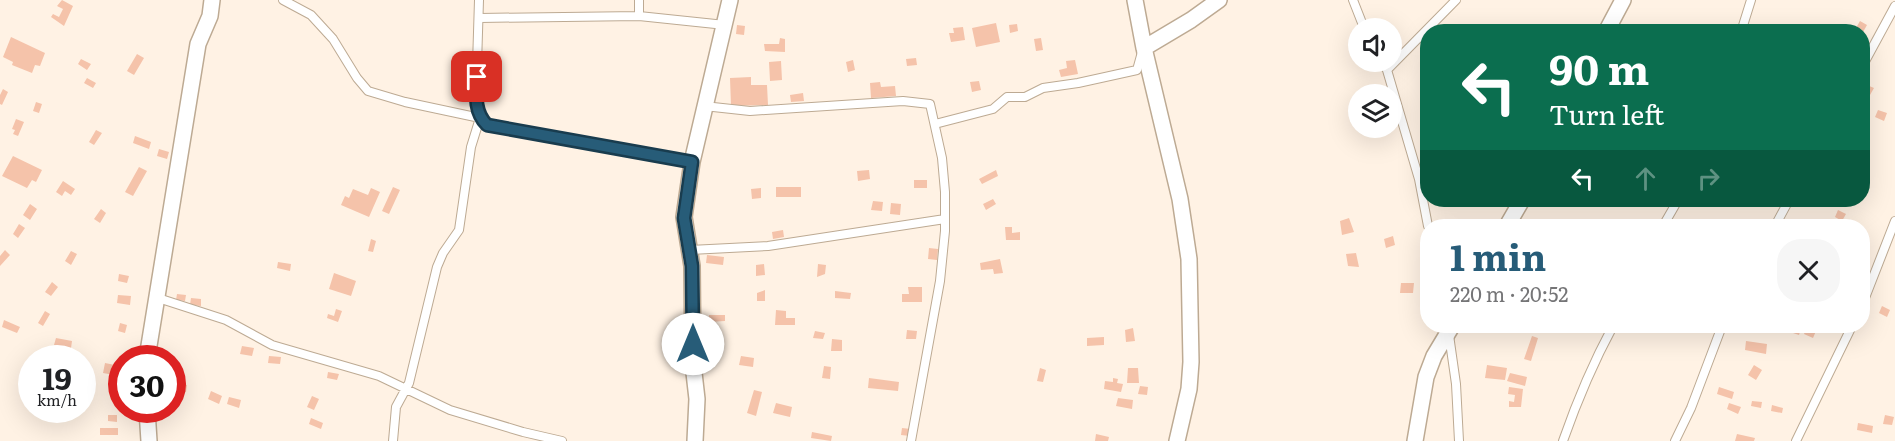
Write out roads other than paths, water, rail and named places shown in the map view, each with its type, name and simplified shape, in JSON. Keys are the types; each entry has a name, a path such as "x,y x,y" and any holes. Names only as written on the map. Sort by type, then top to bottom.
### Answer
{"street":[{"path":"149,345 198,44 210,16 212,0"},
{"path":"695,441 697,399 693,364 694,303 690,250 684,218 692,162 730,0"},
{"path":"1135,0 1144,48 1180,199 1189,259 1191,362 1189,388 1178,441"},
{"path":"1144,48 1219,0"},
{"path":"1610,24 1623,0"},
{"path":"1415,441 1426,377 1446,333"},
{"path":"148,423 149,441"}],"lane":[{"path":"284,0 311,15 333,39 357,78 368,91 405,102 480,118 487,125 495,128 692,162"},
{"path":"393,441 396,407 409,383 437,267 443,253 459,230 471,147 480,118 476,97 479,0"},
{"path":"639,0 639,16"},
{"path":"1353,0 1360,18"},
{"path":"1432,24 1456,0"},
{"path":"1744,24 1751,0"},
{"path":"1870,52 1895,6"},
{"path":"480,18 639,16 725,25"},
{"path":"1402,55 1420,37"},
{"path":"935,124 993,109 1007,97 1025,97 1043,88 1137,70 1144,48"},
{"path":"1388,72 1420,184"},
{"path":"704,106 750,111 903,101 930,104 945,192 945,219 940,281 911,441"},
{"path":"690,250 768,246 945,219"},
{"path":"1870,285 1895,221"},
{"path":"158,298 226,320 272,345 379,376 450,410 562,441"},
{"path":"1450,333 1456,384 1459,441"},
{"path":"1563,441 1594,361 1609,333"},
{"path":"1675,441 1700,387 1719,333"},
{"path":"1796,441 1849,333"}]}
